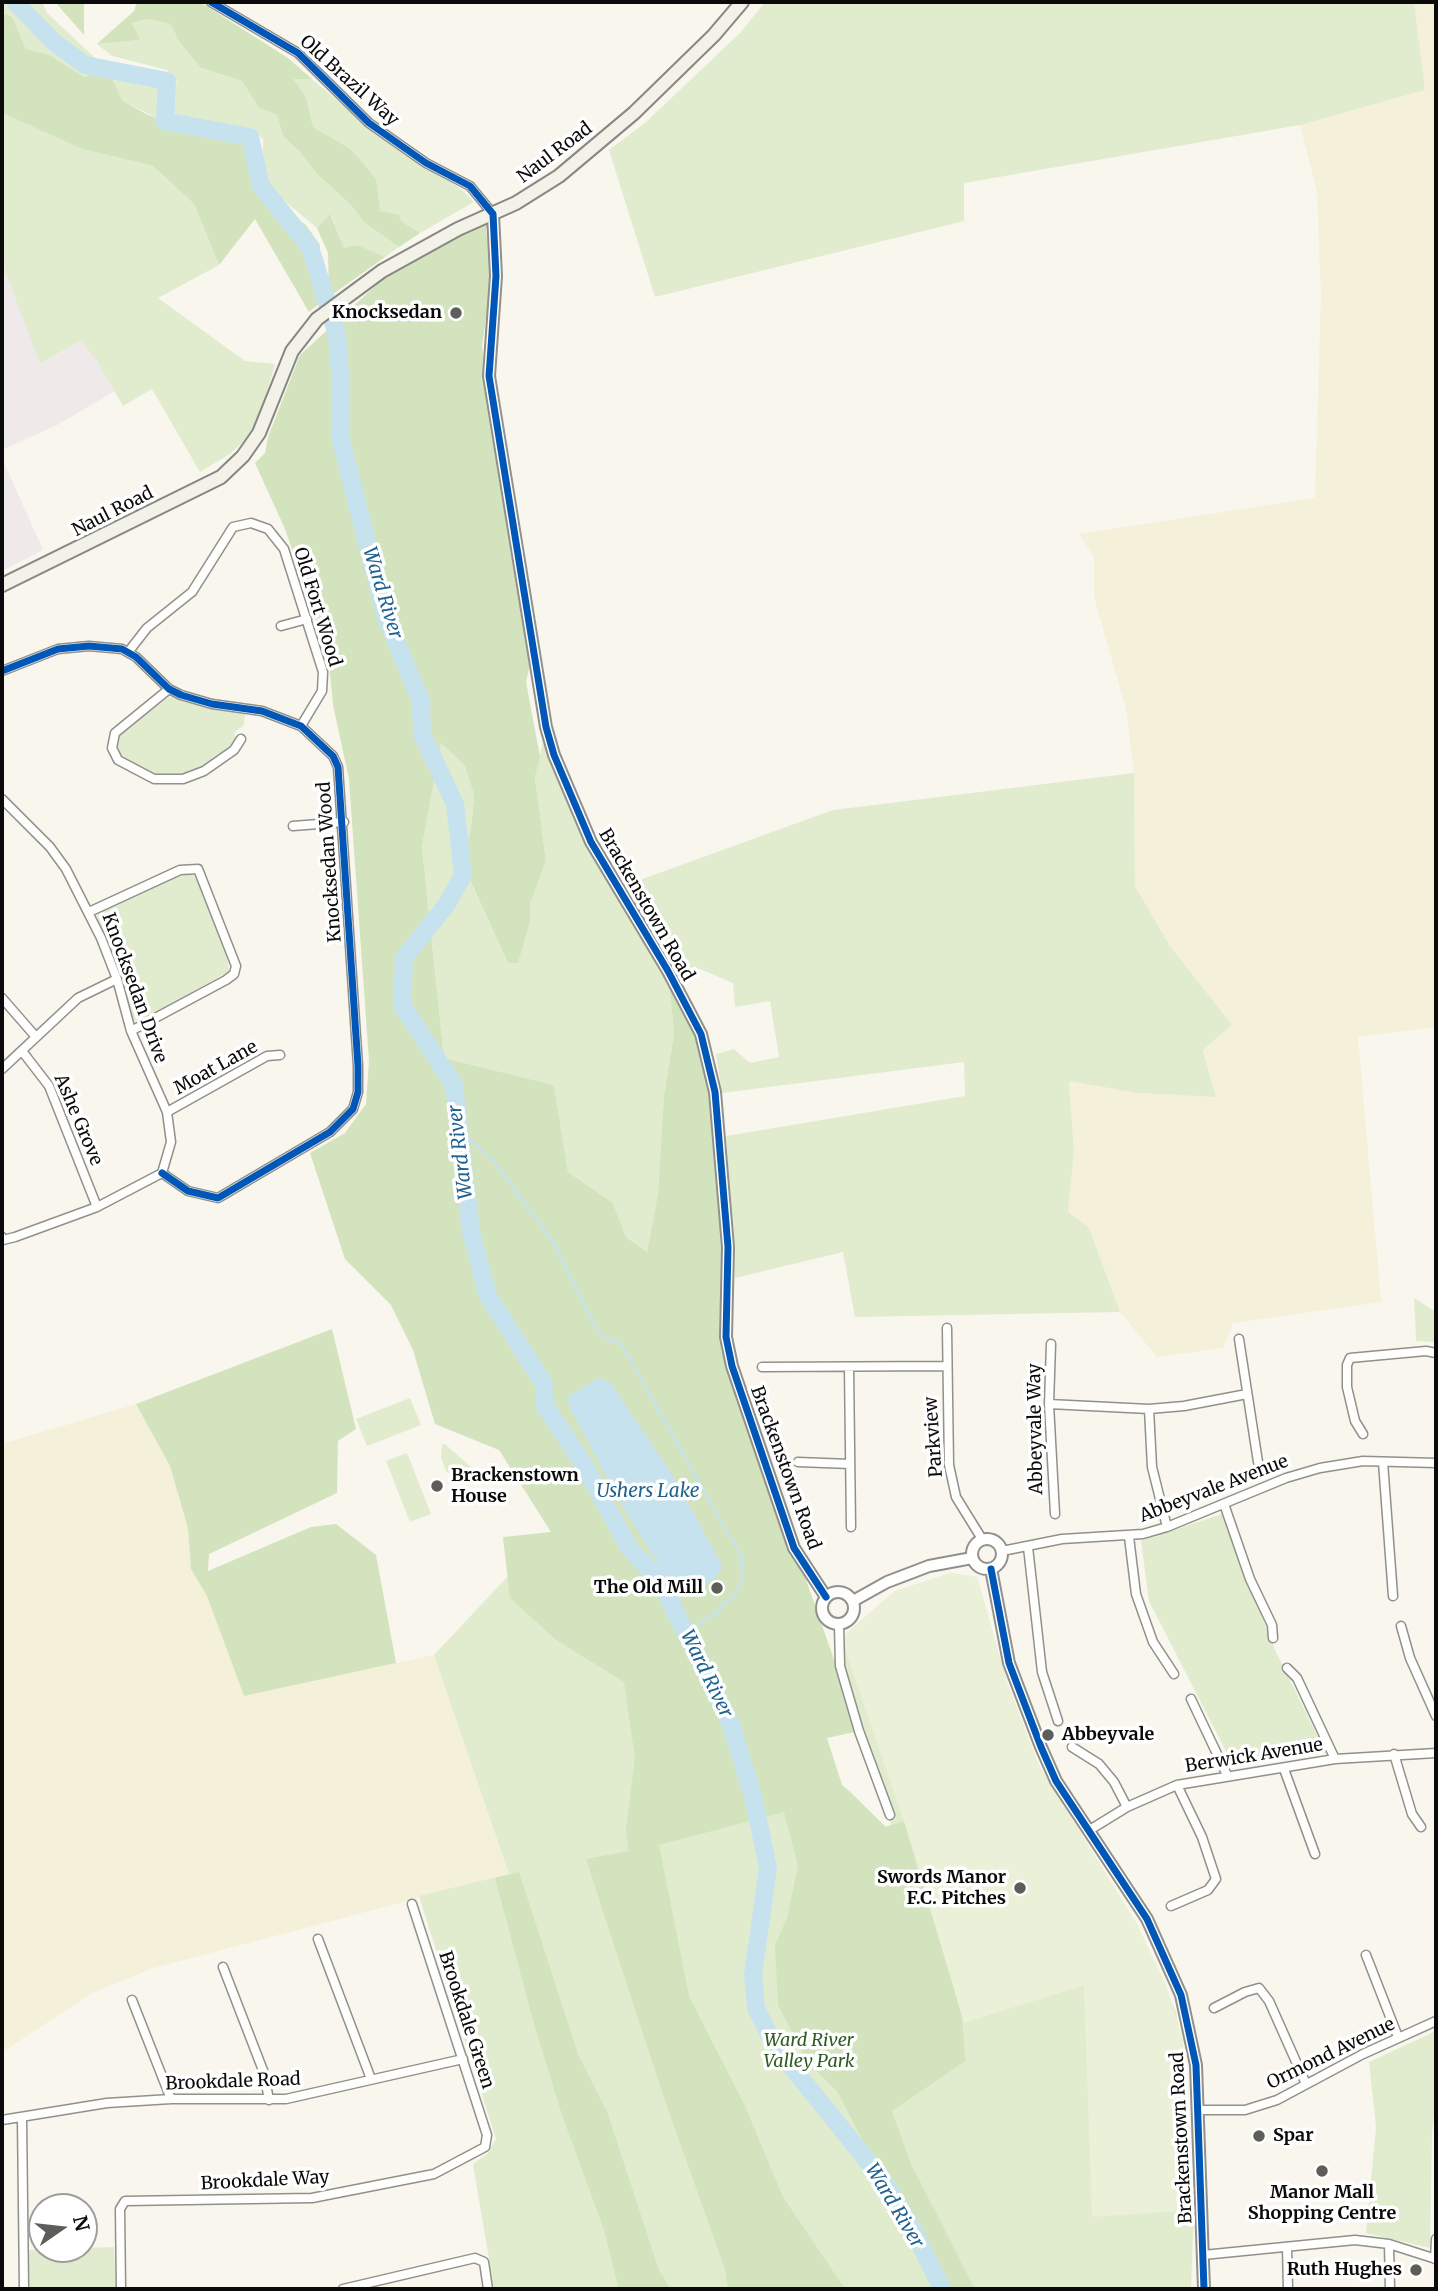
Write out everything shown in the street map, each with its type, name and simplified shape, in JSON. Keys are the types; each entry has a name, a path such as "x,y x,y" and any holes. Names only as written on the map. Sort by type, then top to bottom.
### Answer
{"main road":[{"name":"Naul Road","path":"2,585 221,477 243,456 259,433 292,351 317,319 356,288 427,245 494,214 559,176 605,139 714,35 742,2"}],"street":[{"name":"Old Brazil Way","path":"211,2 298,53 369,123 426,163 470,186 494,214"},
{"name":"Brackenstown Road","path":"494,214 496,276 489,376 546,727 591,842 668,971 701,1034 715,1093 728,1247 726,1337 732,1366 794,1548 826,1597"},
{"name":"Old Fort Wood","path":"129,651 147,628 192,592 229,532 244,523 268,529 281,541 323,683 316,704 301,726"},
{"path":"281,626 306,619"},
{"path":"2,671 73,647 111,647 129,651"},
{"name":"Knocksedan Wood","path":"129,651 169,689 195,700 262,711 301,726 333,756 340,779 344,822 359,1066 358,1093 353,1109 331,1132 218,1198 188,1191 162,1173"},
{"path":"169,689 111,739 113,754 126,765 154,779 183,779 204,771 234,750 241,739"},
{"name":"Knocksedan Drive","path":"2,799 50,847 89,912 117,979 131,1031 167,1112 171,1142 162,1173"},
{"path":"293,826 344,822"},
{"path":"89,912 180,870 198,869 236,966 234,974 226,980 131,1031"},
{"path":"2,1069 78,998 117,979"},
{"path":"2,998 36,1037"},
{"name":"Ashe Grove","path":"22,1051 46,1079 97,1206"},
{"name":"Moat Lane","path":"167,1112 267,1056 281,1055"},
{"path":"2,1239 97,1206 162,1173"},
{"name":"Parkview","path":"947,1328 949,1465 956,1497 982,1539"},
{"path":"1239,1339 1258,1462"},
{"name":"Abbeyvale Way","path":"1051,1344 1049,1404 1055,1514"},
{"path":"1363,1434 1355,1421 1347,1387 1347,1365 1350,1358 1426,1351 1436,1353"},
{"path":"762,1367 796,1369 946,1366"},
{"path":"849,1367 851,1527"},
{"path":"1049,1404 1149,1409 1247,1394"},
{"path":"1149,1409 1152,1467 1167,1527"},
{"name":"Abbeyvale Avenue","path":"1002,1551 1062,1539 1129,1536 1167,1527 1320,1468 1363,1461 1436,1463"},
{"path":"798,1462 850,1464"},
{"path":"1383,1462 1393,1597"},
{"path":"1224,1504 1250,1579 1272,1625 1273,1638"},
{"path":"1129,1536 1136,1594 1153,1642 1174,1674"},
{"path":"982,1539 997,1542 1002,1551 999,1564 991,1569 982,1568 972,1558 975,1545 982,1539"},
{"path":"1028,1547 1042,1672 1058,1721"},
{"path":"853,1601 887,1582 920,1569 972,1558"},
{"name":"Brackenstown Road","path":"991,1569 999,1623 1022,1703 1056,1781 1147,1919 1170,1964 1192,2043 1198,2110 1204,2289"},
{"path":"840,1592 853,1601 852,1616 839,1625 830,1623 824,1617 821,1606 826,1597 840,1592"},
{"path":"839,1625 840,1666 859,1731 890,1815"},
{"path":"1401,1626 1410,1658 1436,1716"},
{"path":"1287,1668 1297,1678 1335,1759"},
{"path":"1191,1699 1227,1775"},
{"path":"1072,1747 1099,1764 1114,1782 1127,1807"},
{"name":"Berwick Avenue","path":"1087,1831 1127,1807 1177,1785 1335,1759 1436,1753"},
{"path":"1394,1754 1412,1814 1421,1827"},
{"path":"1284,1769 1315,1853"},
{"path":"1171,1906 1208,1890 1216,1879 1202,1837 1177,1785"},
{"name":"Brookdale Green","path":"412,1904 487,2135 485,2147"},
{"path":"318,1939 371,2079"},
{"path":"1366,1955 1398,2037"},
{"path":"223,1967 264,2073 269,2100"},
{"path":"1214,2008 1259,1988 1269,2001 1306,2084"},
{"path":"132,2000 171,2099"},
{"name":"Ormond Avenue","path":"1198,2110 1245,2110 1277,2100 1398,2037 1436,2021"},
{"name":"Brookdale Road","path":"2,2120 68,2107 171,2099 269,2100 311,2095 463,2059"},
{"path":"22,2118 24,2289"},
{"name":"Brookdale Way","path":"121,2289 122,2202 312,2198 433,2174 485,2147"},
{"path":"1203,2255 1355,2240 1389,2244 1436,2259 1436,2239"},
{"path":"1389,2244 1390,2289"},
{"path":"1287,2247 1288,2289"},
{"path":"343,2289 475,2259 484,2262 488,2289"}],"shaded area":[{"path":"1414,2 1436,2 1436,1027 1358,1037 1381,1302 1233,1323 1223,1348 1157,1357 1120,1312 1089,1228 1068,1212 1074,1152 1069,1080 1138,1093 1216,1097 1203,1049 1232,1025 1170,946 1135,886 1134,773 1126,709 1094,597 1094,556 1079,534 1315,498 1321,296 1317,191 1300,125 1425,90"},
{"path":"2,263 41,364 80,341 97,361 115,391 57,425 2,450"},
{"path":"2,458 43,550 2,571"},
{"path":"136,1404 170,1466 188,1528 191,1569 207,1596 244,1696 434,1655 509,1874 150,1969 92,1993 2,2052 2,1444"}],"green space":[{"path":"2,2 42,2 47,13 108,70 158,81 161,90 157,106 162,121 122,100 108,71 84,77 50,55 26,49 12,18 2,13"},
{"path":"55,2 84,2 84,35"},
{"path":"137,2 200,2 288,58 312,79 294,79 306,97 313,127 351,149 376,179 380,211 398,214 402,222 420,233 399,247 365,223 351,205 316,173 283,136 277,115 259,108 242,81 201,68 180,43 170,24 148,19 132,23 140,40 97,44 134,11"},
{"path":"765,2 1414,2 1425,90 1300,125 964,183 964,221 655,297 609,150 646,122 740,33"},
{"path":"2,13 12,17 26,49 50,55 84,77 108,70 122,100 146,114 204,135 246,139 255,143 258,184 270,201 306,225 320,245 320,303 309,312 255,219 219,265 194,204 153,166 82,149 2,113"},
{"path":"148,19 170,24 180,43 201,68 242,81 259,108 277,115 283,136 316,173 351,205 365,223 399,247 385,257 358,245 344,249 331,215 317,228 275,193 263,172 263,139 253,131 177,116 167,106 177,82 167,70 112,56 97,44 139,40 132,23"},
{"path":"294,78 312,79 377,134 461,189 474,202 420,233 402,222 398,214 380,211 351,149 313,127 306,97"},
{"path":"2,113 82,149 153,166 194,204 219,265 158,298 245,361 275,364 259,420 247,438 230,454 200,472 152,389 123,406 97,361 80,341 40,364 2,263"},
{"path":"330,214 344,248 358,245 385,257 329,297 328,253 317,228"},
{"path":"493,214 486,230 492,277 482,346 530,665 526,682 540,757 535,777 546,861 530,904 530,922 518,963 508,963 462,863 471,829 474,795 465,766 441,743 422,847 444,1058 554,1085 568,1172 613,1203 626,1237 647,1252 658,1193 664,1095 674,1034 668,971 710,1063 722,1177 726,1337 747,1411 859,1731 827,1738 842,1785 886,1827 904,1821 961,2002 965,2061 892,2111 911,2164 975,2289 946,2289 915,2219 862,2139 837,2091 808,2063 778,2005 775,1945 787,1918 798,1866 784,1812 659,1845 689,1996 744,2104 783,2197 845,2289 728,2289 725,2269 663,2095 586,1859 629,1851 626,1829 635,1758 624,1682 555,1639 510,1598 503,1537 551,1532 499,1450 435,1424 413,1350 391,1305 345,1259 310,1153 345,1133 366,1104 369,1061 349,779 333,705 330,673 311,603 285,529 255,463 265,453 268,437 300,355 383,279"},
{"path":"169,697 245,713 244,725 234,733 238,742 204,767 177,775 152,774 131,763 118,752 116,741 120,734"},
{"path":"546,727 588,837 668,971 674,1034 664,1095 658,1193 647,1252 626,1237 613,1203 568,1172 554,1085 444,1058 422,847 441,743 465,766 474,795 471,829 462,864 508,963 518,962 530,922 530,904 546,861 535,777"},
{"path":"1134,773 1135,886 1170,946 1232,1025 1203,1050 1216,1097 1138,1093 1069,1081 1074,1152 1068,1212 1089,1228 1120,1312 855,1317 843,1252 735,1278 726,1136 965,1096 964,1062 722,1093 716,1054 734,1049 750,1063 779,1057 770,1001 735,1007 733,983 700,969 676,966 626,885 833,810"},
{"path":"190,872 199,881 227,955 229,971 144,1019 133,1021 97,916 98,912 182,873"},
{"path":"1414,1298 1436,1312 1436,1342 1416,1341"},
{"path":"332,1329 356,1429 338,1441 337,1493 209,1554 208,1571 311,1527 336,1524 376,1555 396,1663 244,1696 207,1596 191,1569 188,1528 170,1466 136,1404"},
{"path":"410,1398 421,1425 367,1446 356,1419"},
{"path":"445,1444 474,1470 478,1476 474,1484 464,1484 446,1471 441,1457 442,1445"},
{"path":"407,1453 431,1514 410,1522 386,1461"},
{"path":"1222,1514 1275,1650 1326,1753 1233,1765 1149,1601 1141,1541"},
{"name":"Ward River Valley Park","path":"951,1573 977,1577 1007,1682 1038,1764 1138,1926 1176,2012 1187,2082 1194,2210 1191,2289 494,2289 473,2164 487,2154 496,2139 419,1896 509,1874 434,1655 509,1575 850,1791 885,1827 891,1825 840,1666 841,1638 895,1591"},
{"name":"Swords Manor F.C. Pitches","path":"951,1573 977,1577 1007,1682 1038,1764 1138,1926 1166,1985 1183,2040 1194,2210 1092,2217 1084,1985 964,2023 904,1821 841,1638 895,1591"},
{"path":"519,1872 578,2054 608,2114 658,2268 670,2289 619,2289 603,2227 562,2115 534,2024 495,1878"},
{"path":"1436,2031 1430,2248 1366,2233 1376,2127 1369,2062"},
{"path":"114,2247 116,2289 29,2289 28,2263 98,2263 98,2248"}],"water":[{"name":"Ushers Lake","path":"599,1378 610,1382 673,1476 722,1565 720,1573 695,1594 678,1593 667,1578 623,1507 570,1408 567,1397"}],"waterway":[{"name":"Ward River","path":"15,2 54,42 85,65 167,81 165,121 250,137 261,186 310,247 337,335 341,385 340,436 386,618 421,701 422,734 455,804 463,875 447,904 404,958 402,1005 454,1085 471,1232 488,1296 544,1384 544,1404 583,1463 629,1548 659,1579 731,1724 754,1800 768,1868 753,1975 756,2008 775,2046 882,2179 912,2228 942,2289"},
{"path":"456,1114 468,1138 493,1160 553,1242 600,1335 621,1344 741,1556 743,1581 733,1596 716,1613 685,1634"}],"cycle path":[{"path":"211,2 298,53 369,123 426,163 470,186 493,214 496,276 489,376 546,727 554,755 591,842 668,971 701,1034 715,1092 728,1247 726,1337 732,1366 794,1548 826,1597"},
{"path":"2,671 58,649 89,646 122,649 136,657 169,689 181,695 212,704 262,711 301,726 333,756 338,767 358,1066 358,1092 353,1109 330,1132 218,1198 188,1191 162,1173"},
{"path":"991,1569 1009,1663 1056,1781 1147,1919 1181,1995 1196,2065 1204,2289"}],"place":[{"name":"Knocksedan","path":"456,313"},
{"name":"Brackenstown House","path":"437,1486"},
{"name":"The Old Mill","path":"717,1588"},
{"name":"Abbeyvale","path":"1048,1735"},
{"name":"Swords Manor F.C. Pitches","path":"1020,1888"},
{"name":"Spar","path":"1259,2136"},
{"name":"Manor Mall Shopping Centre","path":"1322,2171"},
{"name":"Ruth Hughes","path":"1416,2270"}]}
